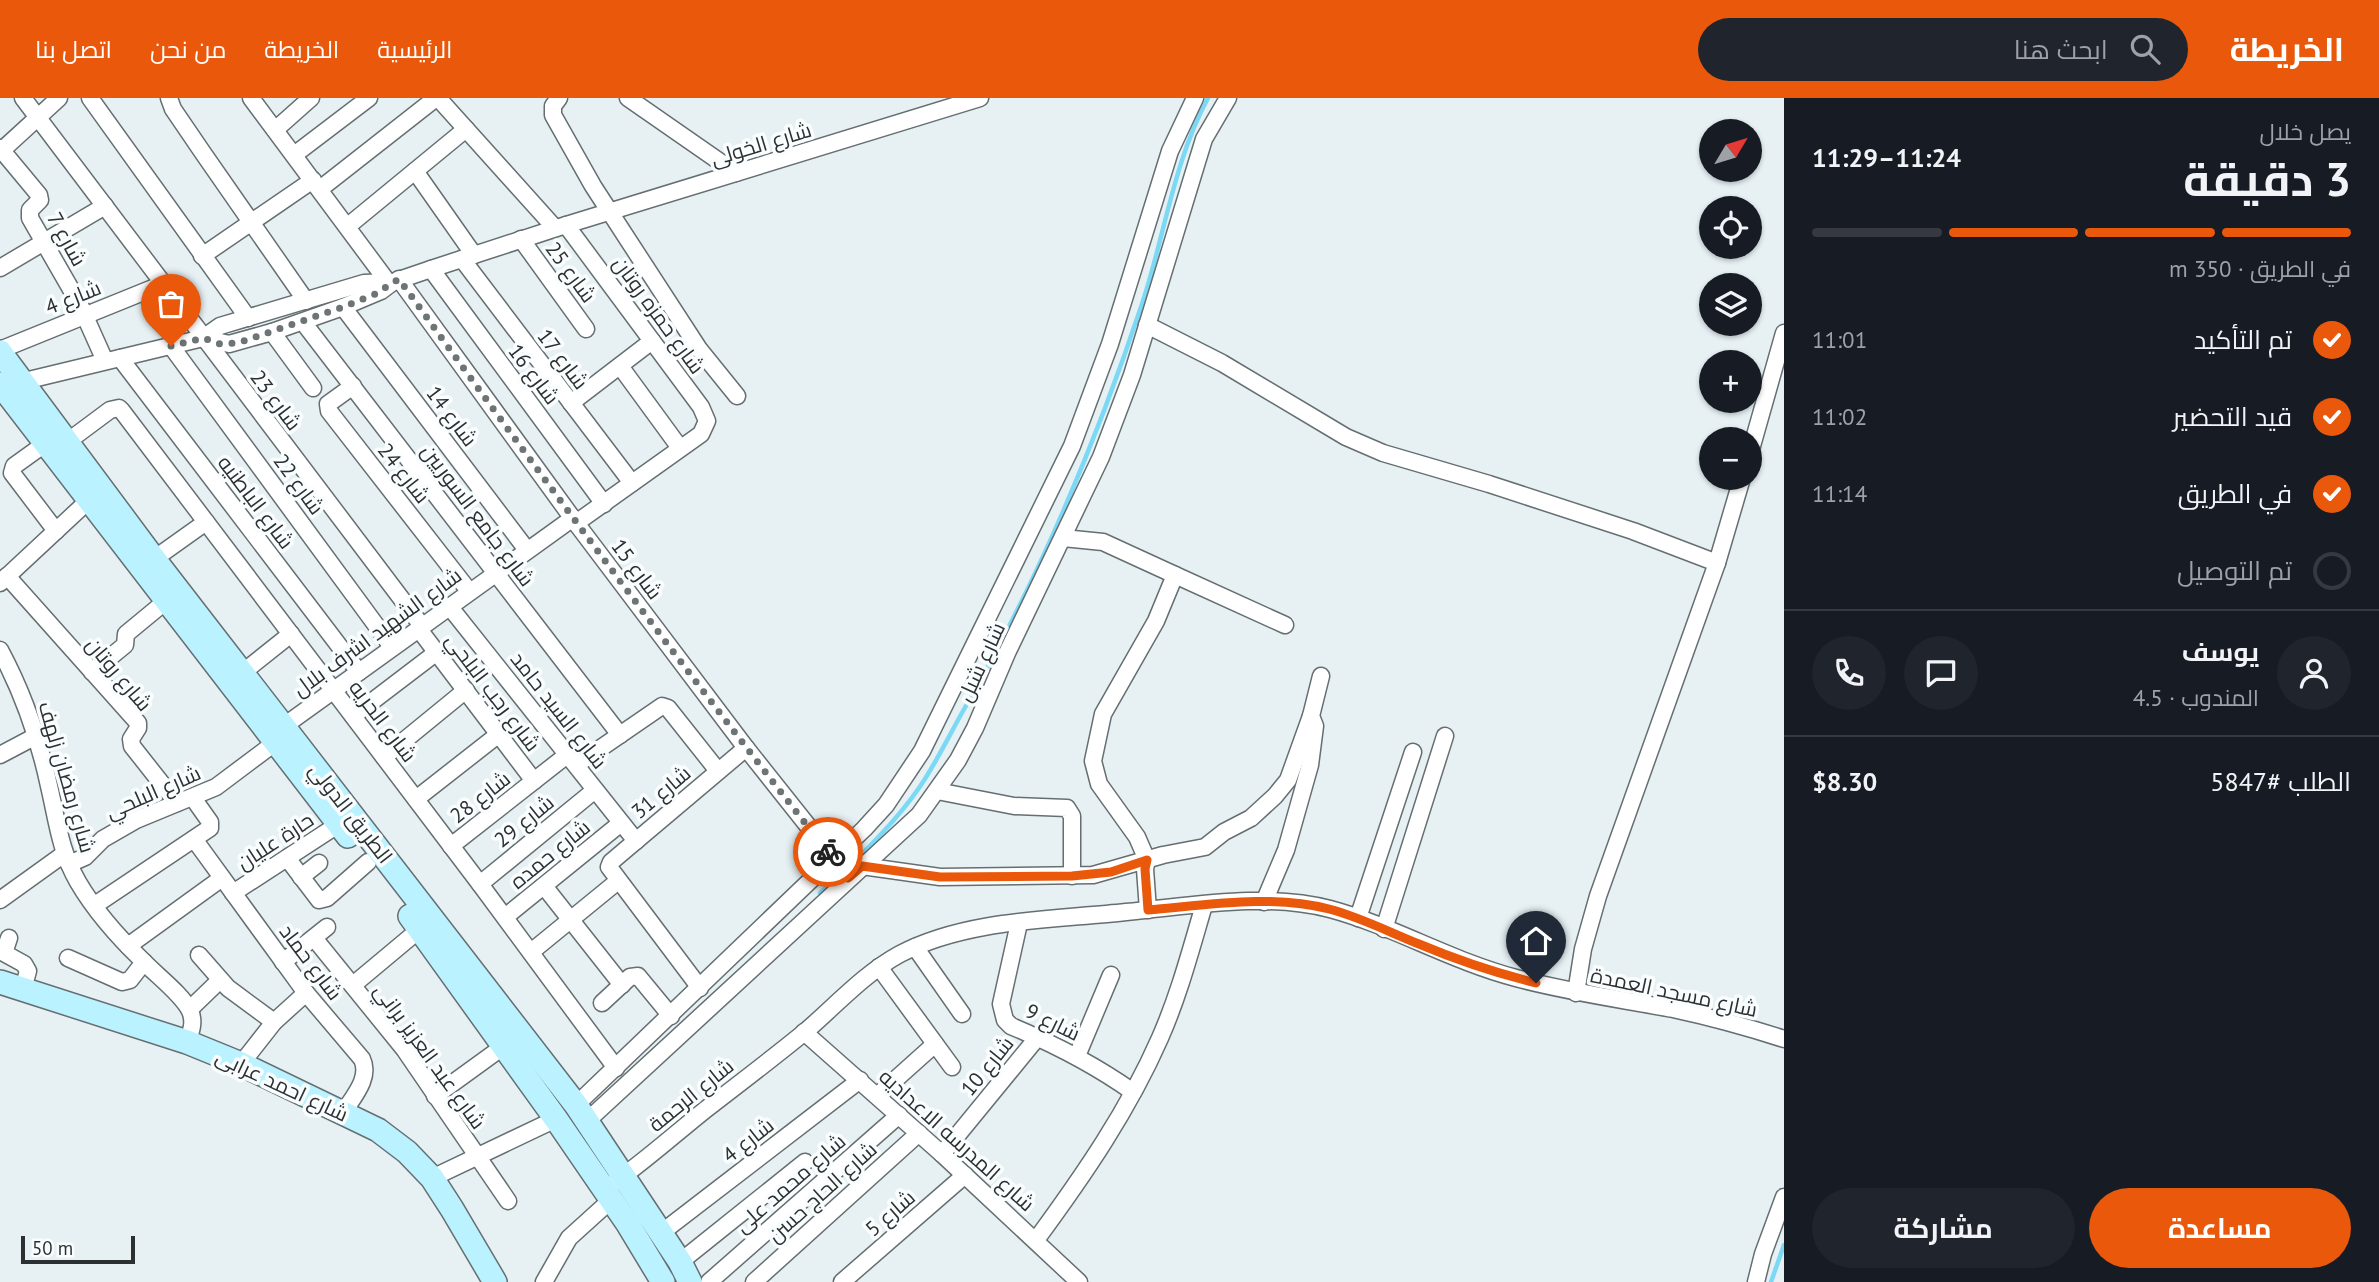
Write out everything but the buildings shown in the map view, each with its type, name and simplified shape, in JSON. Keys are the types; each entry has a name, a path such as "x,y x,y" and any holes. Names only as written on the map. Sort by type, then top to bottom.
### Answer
{"street":[{"name":"شارع 23","path":"23,98 420,627"},
{"path":"1,150 59,98"},
{"path":"90,98 248,318"},
{"path":"169,98 173,109 195,142 306,301"},
{"name":"شارع 15","path":"251,98 848,878"},
{"path":"275,130 311,98"},
{"path":"294,155 369,98"},
{"path":"202,256 251,222 317,185 437,98"},
{"name":"شارع حمزه روتان","path":"437,98 560,226 652,341 705,413 707,421 701,434"},
{"path":"559,98 553,106 553,115 610,211 699,349 737,396"},
{"path":"628,98 736,173"},
{"name":"شارع الخولى","path":"393,281 560,226 980,98"},
{"name":"شارع شبل","path":"581,1113 616,1068 886,805 922,751 1072,446 1111,344 1170,151 1195,98"},
{"name":"شارع شبل","path":"581,1113 919,815 937,792 975,728 1006,653 1101,457 1147,325 1204,139 1228,98"},
{"path":"348,226 466,129"},
{"name":"شارع 7","path":"1,150 40,195 38,204 29,214 84,314 113,359"},
{"name":"شارع 17","path":"415,171 468,257 632,484"},
{"path":"0,268 105,206"},
{"name":"شارع 25","path":"521,239 586,329"},
{"name":"شارع 16","path":"430,269 604,503"},
{"path":"6,385 203,338 220,326 364,283 393,281"},
{"path":"203,338 229,344 272,332 382,291 393,281"},
{"name":"شارع 4","path":"0,351 84,314 163,284"},
{"name":"شارع 14","path":"343,307 527,550"},
{"name":"شارع جامع السوريين","path":"303,322 620,735"},
{"path":"1147,325 1222,363 1346,437 1383,453 1620,527 1717,563"},
{"path":"272,332 313,388"},
{"path":"1757,427 1784,333"},
{"path":"571,403 652,341"},
{"name":"شارع 22","path":"171,346 392,647"},
{"name":"الطريق الدولي","path":"0,351 6,385 154,559 242,673 339,824 420,929 608,1195 655,1279"},
{"name":"شارع الباطنيه","path":"113,359 359,672"},
{"path":"620,366 680,448"},
{"name":"شارع 24","path":"353,386 328,404 329,411 469,591"},
{"name":"شارع الحريه","path":"56,443 114,407 122,411 616,1068"},
{"name":"شارع الشهيد اشرف بلال","path":"283,734 334,690 469,591 527,550 604,503 701,434"},
{"path":"56,443 14,466 12,473 56,531"},
{"name":"الطريق الدولي","path":"56,443 88,501 166,601 283,734 581,1113 662,1233 685,1272"},
{"path":"1576,993 1583,949 1598,896 1717,563 1738,490"},
{"path":"4,580 88,501"},
{"path":"154,559 206,522"},
{"path":"1063,538 1103,542 1285,625"},
{"path":"1148,910 1145,869 1147,860 1137,837 1103,793 1093,761 1103,714 1156,621 1175,575"},
{"name":"شارع روتان","path":"4,580 138,723 131,739 132,747 177,803"},
{"path":"92,672 125,645 126,634 166,601"},
{"name":"شارع السيد حامد","path":"449,606 636,841"},
{"name":"شارع رجب البلحي","path":"420,627 534,781"},
{"path":"242,673 291,634"},
{"path":"353,716 437,652"},
{"name":"شارع رمضان زلهف","path":"2,660 23,699 36,736 50,788 57,832 79,883 128,946 190,1009"},
{"path":"862,866 940,877 1072,876 1111,872 1147,860 1205,847 1224,832 1251,818 1288,780 1311,716 1321,676"},
{"path":"384,757 466,690"},
{"name":"شارع 28","path":"451,846 534,781 620,735 662,706 668,708 718,771"},
{"path":"1264,902 1286,850 1310,765 1315,726 1311,716"},
{"name":"شارع البلحي","path":"0,900 67,859 85,857 103,839 117,830 193,798 226,780 283,734"},
{"path":"416,799 499,734"},
{"path":"0,755 36,736"},
{"path":"1384,929 1445,736"},
{"name":"شارع 31","path":"531,952 571,920 614,875 609,864 746,748"},
{"path":"1358,918 1413,752"},
{"name":"شارع 29","path":"480,884 595,790"},
{"path":"937,792 1014,806 1067,808 1072,816 1072,876"},
{"path":"95,905 208,830 211,825 193,798"},
{"name":"شارع حمده","path":"505,917 621,823"},
{"name":"حارة عليان","path":"233,893 339,824"},
{"name":"شارع حماد","path":"194,839 306,993 365,1065 364,1079 343,1113"},
{"path":"287,858 316,898 323,900 368,862"},
{"path":"301,877 319,863"},
{"path":"614,875 700,988"},
{"path":"128,946 222,878"},
{"path":"544,886 622,985"},
{"name":"شارع مسجد العمدة","path":"804,1032 879,967 915,947 983,928 1019,923 1204,905 1264,902 1306,905 1358,918 1484,969 1576,993 1695,1014 1784,1039"},
{"path":"1036,1240 1101,1148 1133,1092 1160,1038 1204,905"},
{"name":"شارع 9","path":"1019,923 1001,1004 1002,1013 1011,1026 1077,1056 1133,1092"},
{"path":"283,962 327,927"},
{"path":"353,985 420,929"},
{"path":"9,937 4,953 24,964 28,971 23,989"},
{"name":"شارع عبد العزيز براني","path":"314,938 393,1034 508,1201"},
{"path":"915,947 962,1014"},
{"path":"199,955 220,980 274,1022"},
{"path":"68,958 122,982 130,980 144,962"},
{"path":"879,967 952,1067"},
{"path":"1077,1056 1111,975"},
{"path":"602,1003 634,976 642,978 671,1016"},
{"path":"187,1042 192,1028 190,1009 220,980"},
{"name":"شارع احمد عرابى","path":"0,982 187,1042 241,1064 343,1113 393,1141 432,1178 495,1282"},
{"path":"241,1064 274,1022 306,993"},
{"name":"شارع المدرسه الاعداديه","path":"804,1032 919,1133 1079,1282"},
{"name":"شارع الرحمة","path":"546,1281 569,1238 623,1176 804,1032"},
{"name":"شارع 10","path":"942,1154 1037,1038"},
{"path":"877,1096 935,1044"},
{"path":"435,1096 504,1046"},
{"name":"شارع 4","path":"662,1233 860,1080"},
{"name":"شارع محمد على","path":"709,1282 899,1115"},
{"path":"432,1178 556,1119"},
{"name":"شارع الحاج حسن","path":"754,1282 919,1133"},
{"path":"685,1272 805,1162"},
{"name":"شارع 5","path":"842,1282 965,1175"},
{"path":"1756,1282 1763,1254 1784,1197"}],"waterway":[{"path":"820,893 887,828 911,800 938,758 1016,613 1063,512 1105,409 1142,304 1186,148 1208,98"},
{"path":"1771,1282 1784,1245"}],"way so far":[{"path":"171,346 203,338 220,344 238,343 343,307 382,291 399,279 576,523 828,852"}],"route":[{"path":"828,852 848,878 862,866 940,877 1093,876 1147,860 1145,869 1148,910 1264,902 1296,903 1358,918 1468,963 1536,983"}]}
